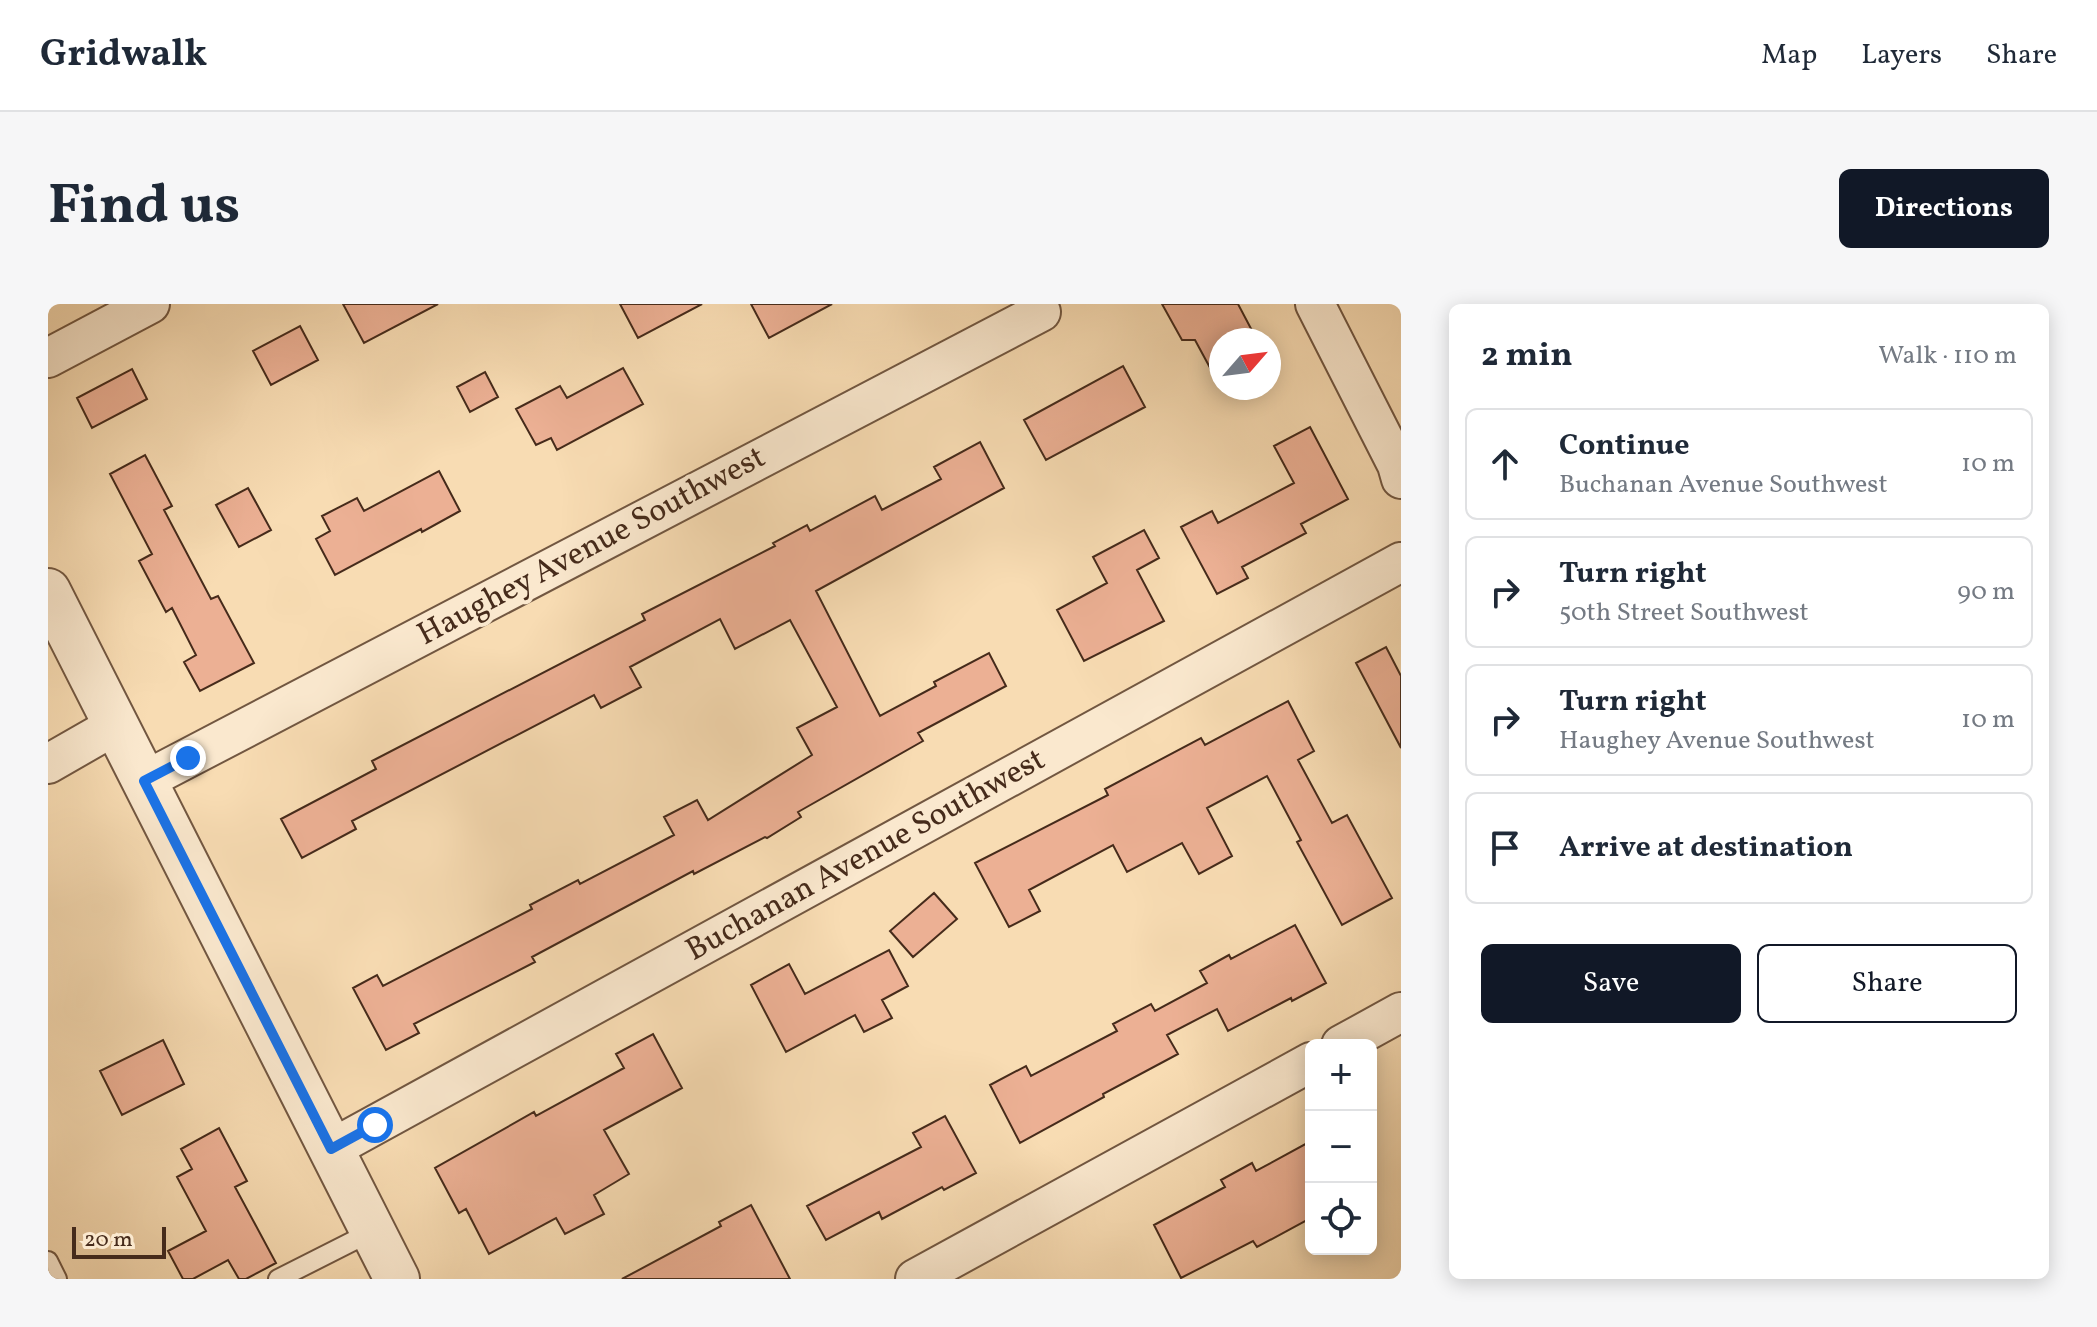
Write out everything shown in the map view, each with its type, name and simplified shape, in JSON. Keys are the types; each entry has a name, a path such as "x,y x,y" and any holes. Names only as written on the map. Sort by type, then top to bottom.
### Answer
{"street":[{"path":"48,358 150,304"},
{"path":"1315,304 1397,465 1401,479"},
{"name":"Haughey Avenue Southwest","path":"144,781 1041,312"},
{"name":"Buchanan Avenue Southwest","path":"331,1149 1401,562"},
{"path":"48,591 397,1279"},
{"path":"48,764 116,725"},
{"path":"1352,1039 1401,1012"},
{"path":"915,1279 1305,1065"}],"lane":[{"path":"278,1279 373,1231"},
{"path":"48,1261 57,1279"}],"building":[{"path":"343,304 438,304 364,343"},
{"path":"620,304 702,304 638,338"},
{"path":"751,304 832,304 769,338"},
{"path":"1162,304 1238,304 1251,328 1209,328 1209,366 1195,340 1182,340"},
{"path":"300,326 318,360 271,385 253,351"},
{"path":"1123,366 1145,407 1046,460 1024,420"},
{"path":"623,368 643,404 557,450 551,438 536,445 516,409 560,386 567,398"},
{"path":"132,369 147,399 92,428 77,398"},
{"path":"485,372 498,397 470,412 457,387"},
{"path":"1310,427 1348,499 1301,524 1306,533 1242,567 1248,578 1217,594 1181,527 1212,511 1218,523 1294,483 1274,446"},
{"path":"980,442 1004,488 816,591 880,716 936,686 934,682 989,653 1006,686 918,733 923,741 798,812 801,817 767,838 694,874 693,871 532,957 535,962 414,1024 419,1033 386,1050 353,988 377,975 383,986 532,909 530,905 578,880 580,884 674,835 664,817 697,800 708,820 812,755 797,728 837,707 790,620 735,649 720,619 630,667 641,687 601,708 594,695 352,821 356,829 302,858 281,819 376,769 372,761 645,620 642,614 775,546 773,543 807,525 810,531 875,496 882,510 941,479 934,467"},
{"path":"145,455 172,506 164,510 211,599 218,596 254,663 200,691 184,662 196,655 172,608 166,612 139,561 152,554 110,474"},
{"path":"439,471 460,511 335,575 316,539 330,531 322,516 357,498 364,511"},
{"path":"248,488 271,530 239,547 216,505"},
{"path":"1144,530 1159,558 1137,570 1164,621 1084,661 1057,610 1107,583 1093,557"},
{"path":"1386,647 1401,676 1401,748 1356,663"},
{"path":"1288,701 1314,751 1298,760 1332,823 1347,815 1392,898 1342,925 1297,842 1301,840 1267,776 1207,808 1232,856 1199,874 1182,843 1127,872 1113,845 1029,890 1040,911 1009,927 975,863 1108,795 1105,789 1201,738 1205,745"},
{"path":"934,893 957,919 913,957 890,931"},
{"path":"1295,925 1326,983 1228,1031 1217,1009 1167,1035 1178,1054 1020,1143 990,1085 1026,1066 1031,1076 1117,1031 1113,1024 1151,1004 1155,1011 1207,983 1200,971 1229,955 1231,959"},
{"path":"889,950 908,986 882,1000 892,1018 864,1032 855,1015 786,1052 751,985 789,964 805,994"},
{"path":"653,1034 682,1088 604,1130 629,1174 594,1195 604,1214 565,1234 556,1218 489,1254 466,1209 459,1213 435,1168 534,1112 536,1116 624,1068 616,1054"},
{"path":"163,1040 184,1084 122,1115 100,1071"},
{"path":"945,1116 976,1173 882,1219 879,1212 826,1240 807,1206 921,1147 913,1133"},
{"path":"219,1128 247,1181 235,1187 276,1263 246,1279 239,1279 228,1260 193,1279 183,1279 168,1251 206,1231 177,1177 192,1169 181,1149"},
{"path":"1305,1144 1305,1221 1257,1247 1253,1241 1181,1278 1154,1225 1225,1187 1221,1180 1252,1163 1256,1171"},
{"path":"751,1205 790,1279 622,1279 721,1226 719,1222"}],"route":[{"path":"188,758 144,781 331,1149 375,1125"}]}
